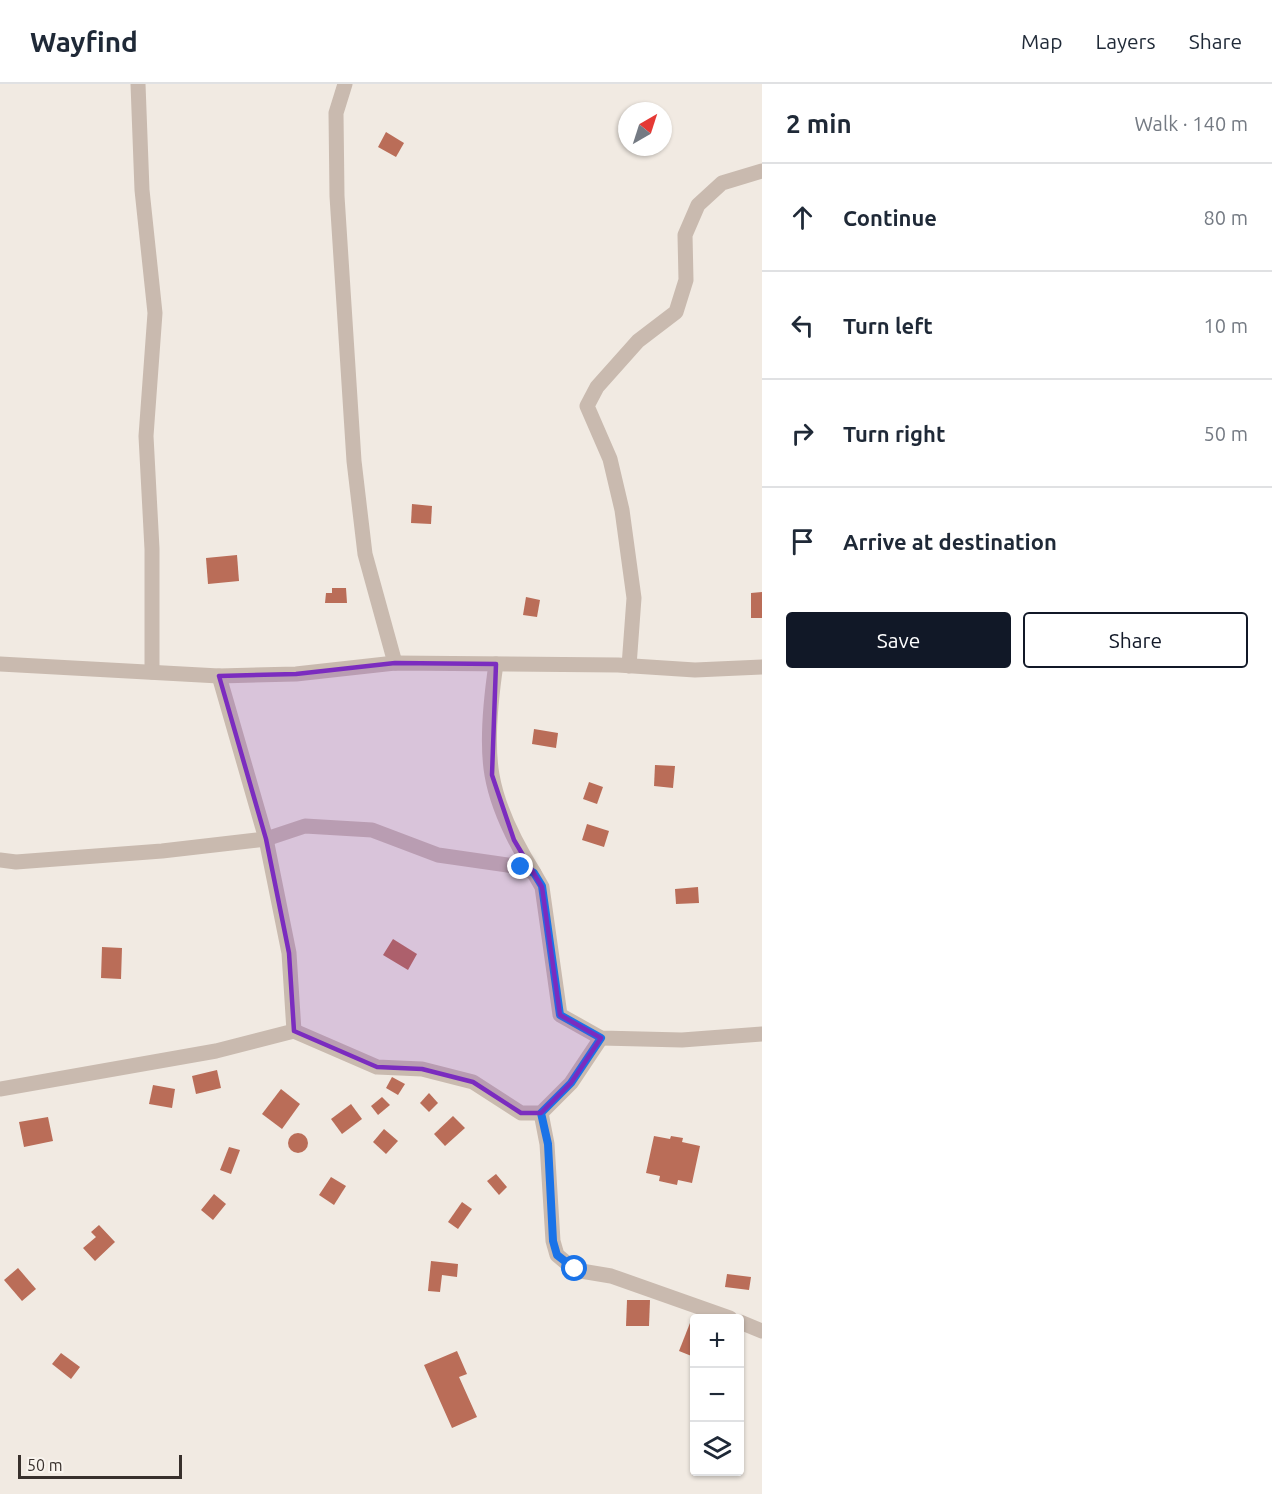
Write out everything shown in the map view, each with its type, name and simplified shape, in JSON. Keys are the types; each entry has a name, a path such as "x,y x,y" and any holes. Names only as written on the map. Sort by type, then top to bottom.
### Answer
{"street":[{"path":"138,84 142,190 155,313 146,436 152,549 152,672"},
{"path":"345,84 336,113 337,196 354,461 365,554 395,663"},
{"path":"629,666 634,598 622,510 610,459 587,406 597,387 638,341 676,312 686,280 685,235 698,205 722,183 762,171"},
{"path":"0,664 219,675 297,674 395,663 629,666 695,670 762,667"},
{"path":"496,664 491,702 492,775 514,840 542,886 560,1015 601,1038 682,1040 762,1034"},
{"path":"219,675 266,838 289,953 294,1031"},
{"path":"0,860 16,862 162,851 266,838 304,826 372,830 438,855 521,867 534,873"},
{"path":"0,1089 216,1051 294,1031 377,1067 422,1070 473,1082 521,1113 541,1113 571,1083 601,1038"},
{"path":"541,1113 548,1144 553,1241 557,1255 575,1269 611,1276 719,1314"},
{"path":"744,1324 762,1331"}],"highlighted area":[{"path":"395,663 496,664 492,775 514,840 542,887 560,1015 601,1038 571,1083 541,1113 521,1113 473,1082 422,1069 377,1067 294,1031 289,953 266,839 219,676 296,674"}],"building":[{"path":"386,132 404,143 396,157 378,147"},
{"path":"412,504 432,506 431,524 411,523"},
{"path":"237,555 239,581 208,584 206,558"},
{"path":"332,588 346,588 347,603 325,603 326,593 332,593"},
{"path":"762,592 762,618 751,618 751,593"},
{"path":"526,597 540,600 537,617 523,615"},
{"path":"534,729 558,733 556,748 532,744"},
{"path":"655,765 675,766 673,788 654,786"},
{"path":"589,782 603,787 597,804 583,799"},
{"path":"587,824 609,831 604,847 582,840"},
{"path":"698,887 699,903 676,904 675,889"},
{"path":"393,939 417,954 408,970 383,955"},
{"path":"102,947 122,948 121,979 101,978"},
{"path":"217,1070 221,1088 196,1094 192,1076"},
{"path":"392,1077 405,1084 398,1095 386,1088"},
{"path":"153,1085 175,1089 172,1108 149,1104"},
{"path":"281,1089 300,1104 282,1129 262,1114"},
{"path":"429,1093 438,1103 429,1112 420,1103"},
{"path":"382,1097 390,1105 378,1115 371,1106"},
{"path":"351,1104 362,1119 342,1134 331,1119"},
{"path":"453,1116 465,1128 445,1146 434,1134"},
{"path":"48,1117 53,1141 24,1147 19,1122"},
{"path":"384,1129 398,1141 386,1154 373,1142"},
{"path":"298,1133 305,1136 308,1143 305,1150 298,1153 291,1150 288,1143 291,1136"},
{"path":"654,1136 670,1139 671,1136 683,1138 682,1142 700,1146 692,1183 678,1180 677,1185 659,1181 660,1176 646,1173"},
{"path":"229,1147 240,1150 231,1174 220,1170"},
{"path":"496,1174 507,1187 499,1195 487,1181"},
{"path":"331,1177 346,1186 334,1205 319,1195"},
{"path":"214,1194 226,1204 213,1220 201,1210"},
{"path":"462,1202 472,1209 458,1229 448,1222"},
{"path":"99,1225 115,1242 95,1261 83,1248 96,1237 91,1232"},
{"path":"431,1261 458,1264 457,1277 442,1275 440,1292 428,1291"},
{"path":"18,1268 36,1289 22,1301 4,1280"},
{"path":"727,1274 751,1277 749,1290 725,1287"},
{"path":"627,1300 650,1300 649,1326 626,1326"},
{"path":"690,1323 690,1355 679,1351"},
{"path":"457,1351 467,1374 459,1377 477,1417 452,1428 424,1365"},
{"path":"61,1353 80,1367 71,1379 52,1364"}],"route":[{"path":"521,867 534,873 542,886 560,1015 601,1038 571,1083 541,1113 548,1144 553,1241 557,1255 575,1269"}]}
